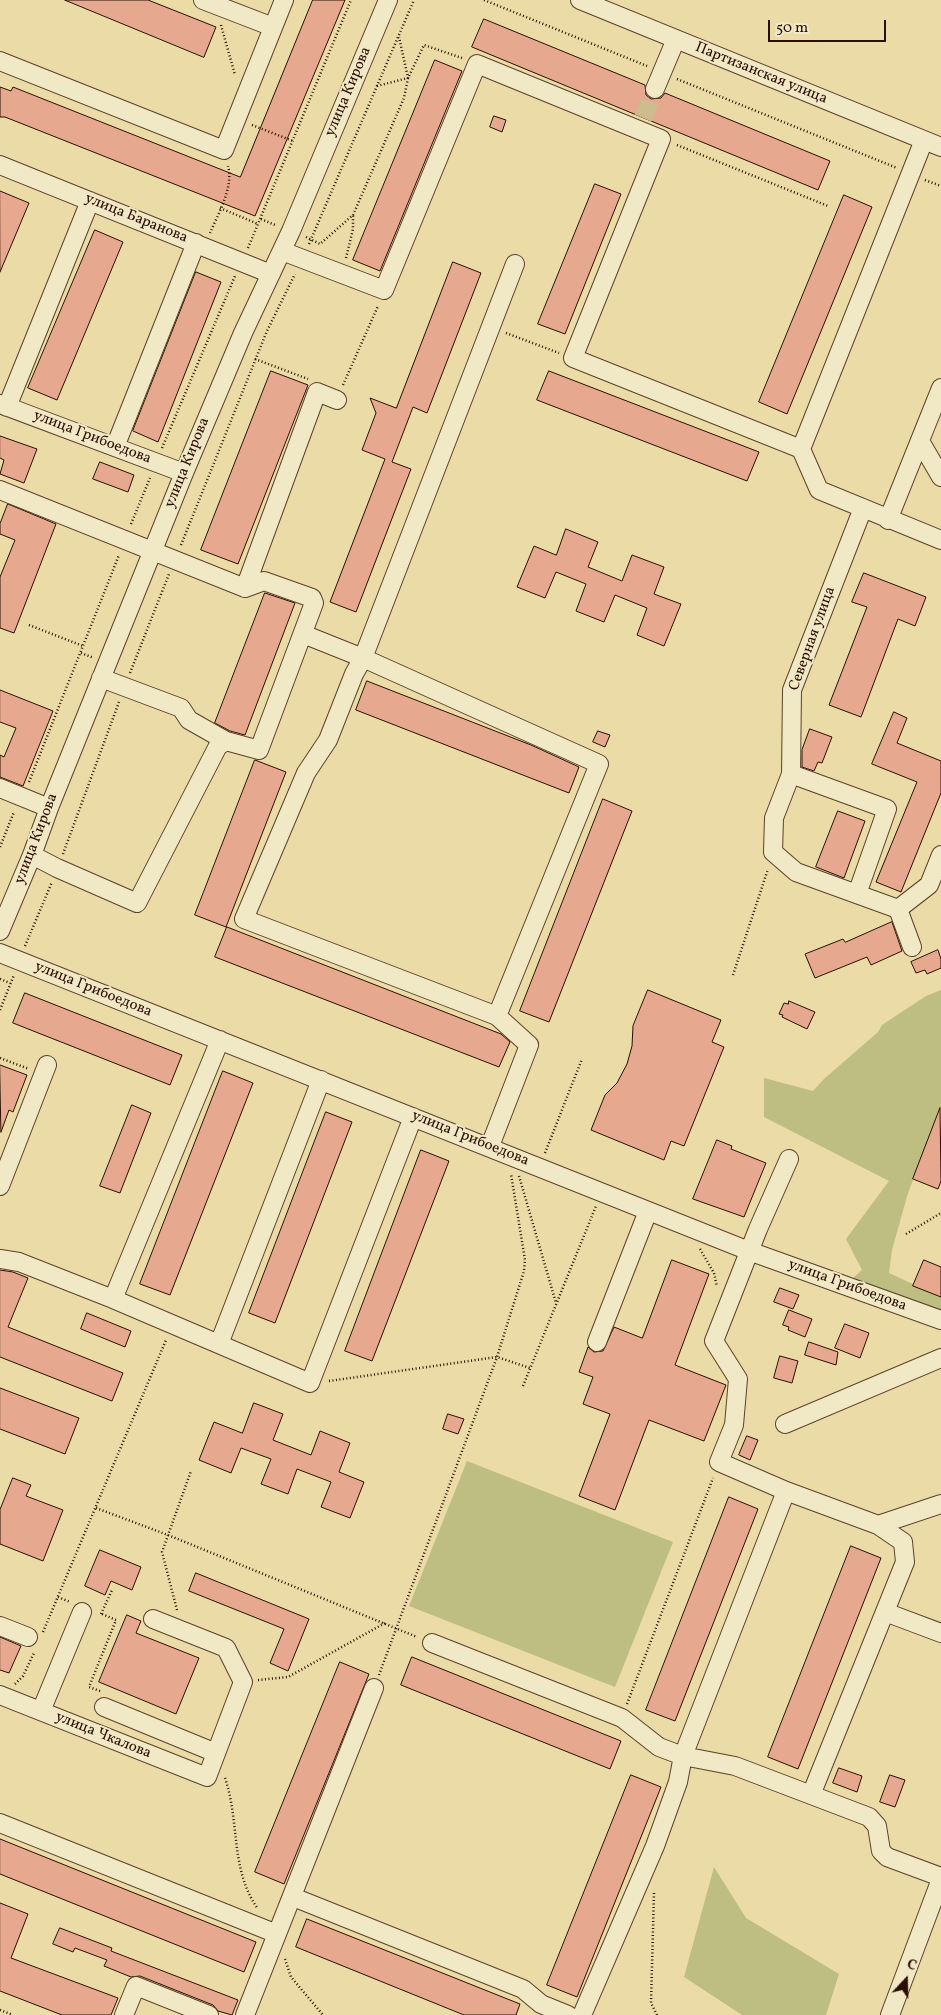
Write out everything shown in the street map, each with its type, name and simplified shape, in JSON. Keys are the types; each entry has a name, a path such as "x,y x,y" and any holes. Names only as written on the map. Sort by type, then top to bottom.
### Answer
{"street":[{"path":"0,61 224,150 284,0"},
{"name":"улица Кирова","path":"0,931 242,333 282,251 388,0"},
{"name":"Партизанская улица","path":"580,0 941,147"},
{"path":"205,1 273,27"},
{"path":"655,89 676,39"},
{"path":"282,251 322,270 342,274 384,290 477,64 641,124 661,139 573,358 801,449 819,490 888,520 941,540"},
{"path":"801,449 924,140"},
{"name":"улица Баранова","path":"0,165 271,274"},
{"path":"4,405 90,201"},
{"path":"115,447 200,245"},
{"path":"490,1146 530,1045 497,1016 244,920 306,773 328,740 354,674 363,658 515,264"},
{"path":"888,520 941,388"},
{"path":"245,588 317,392 337,400"},
{"name":"улица Грибоедова","path":"4,405 184,473"},
{"path":"920,441 941,477"},
{"path":"0,490 245,588 264,581 312,598 314,603 259,750 226,741 189,720 180,708 102,678"},
{"name":"Северная улица","path":"791,774 792,690 863,508"},
{"path":"303,634 363,658 599,764 497,1016"},
{"path":"32,855 57,868 138,902 218,746 226,741"},
{"path":"857,894 887,809 791,774 774,818 773,852 796,872 898,910 912,947"},
{"path":"0,788 49,808"},
{"path":"898,910 929,885 941,855"},
{"name":"улица Грибоедова","path":"0,952 490,1146 514,1162 648,1211 749,1251 941,1320"},
{"path":"113,1299 220,1040"},
{"path":"0,1186 45,1070"},
{"path":"219,1344 321,1080"},
{"path":"0,1259 19,1262 113,1299 310,1383 413,1116"},
{"path":"789,1159 749,1251 714,1341 738,1379 734,1425 719,1462 786,1491 878,1525 903,1542 905,1562 811,1795"},
{"path":"597,1342 648,1211"},
{"path":"785,1424 941,1358"},
{"path":"582,2015 655,1846 678,1782 683,1756 786,1491"},
{"path":"878,1525 941,1504"},
{"path":"41,1711 82,1612"},
{"path":"884,1612 941,1633"},
{"path":"104,1707 216,1753 244,1682 226,1648 153,1619"},
{"path":"0,1626 35,1640"},
{"path":"432,1643 622,1718 659,1748 683,1756 735,1766 869,1817 877,1826 881,1851 887,1857 941,1878 890,2015"},
{"path":"245,2015 374,1688"},
{"name":"улица Чкалова","path":"1,1698 41,1711 207,1777 216,1753"},
{"path":"0,1823 277,1934"},
{"path":"293,1897 523,1989 541,2004 568,2015"},
{"path":"124,2015 136,1986 209,2015"}],"path":[{"path":"0,847 20,796 26,787 156,462 258,224 350,0"},
{"path":"0,1010 57,868 125,686 267,331 312,239 414,0"},
{"path":"484,0 941,186"},
{"path":"205,1 220,21 235,76"},
{"path":"399,36 408,78"},
{"path":"312,239 320,244 353,215 404,98 408,78 424,44 477,64"},
{"path":"377,86 408,78"},
{"path":"237,118 292,141"},
{"path":"661,139 828,206"},
{"path":"200,245 220,208 231,175 224,150"},
{"path":"220,208 258,224"},
{"path":"342,274 353,229 353,215"},
{"path":"337,400 384,290"},
{"path":"490,327 573,358"},
{"path":"256,359 311,381 317,392"},
{"path":"28,625 83,646"},
{"path":"733,975 773,852"},
{"path":"0,979 10,983"},
{"path":"0,1058 45,1070"},
{"path":"544,1157 582,1059"},
{"path":"514,1162 556,1304"},
{"path":"374,1688 497,1357 524,1271 525,1260 514,1162"},
{"path":"523,1386 598,1201"},
{"path":"906,1234 941,1213"},
{"path":"1,1698 23,1676 35,1640 96,1508 173,1325"},
{"path":"310,1383 497,1357 530,1368"},
{"path":"622,1718 719,1462"},
{"path":"183,1631 162,1552 191,1471"},
{"path":"96,1508 168,1535 432,1643"},
{"path":"102,1614 116,1620 89,1687 109,1695 104,1707"},
{"path":"244,1682 288,1677 385,1623"},
{"path":"216,1753 232,1798 240,1869 248,1894 259,1910"},
{"path":"654,1885 652,2003 658,2015"},
{"path":"277,1934 291,1977 323,2015"},
{"path":"0,2010 13,2015"}],"green space":[{"path":"941,990 941,1107 908,1193 892,1250 889,1273 941,1297 941,1311 852,1279 862,1270 846,1239 889,1181 764,1117 764,1078 813,1091 878,1032 882,1025 926,996"},
{"path":"467,1461 673,1542 615,1687 409,1606"},
{"path":"714,1867 746,1918 839,1974 826,2015 742,2015 684,1977"}],"building":[{"path":"65,0 148,0 216,27 204,57"},
{"path":"313,0 345,0 255,216 5,117 0,117 0,87 11,91 13,87 240,177"},
{"path":"484,19 645,85 646,95 651,99 661,98 665,93 830,161 818,190 472,47"},
{"path":"435,60 462,71 380,271 353,260"},
{"path":"494,116 506,120 502,132 490,127"},
{"path":"595,184 621,194 565,334 538,324"},
{"path":"0,191 29,203 0,272"},
{"path":"844,195 872,207 787,414 759,402"},
{"path":"95,230 123,242 57,400 28,388"},
{"path":"453,262 481,273 427,413 413,407 392,462 411,469 356,612 330,602 385,459 362,450 376,413 370,398 396,408"},
{"path":"196,272 221,282 158,442 133,431"},
{"path":"271,371 308,385 238,564 201,550"},
{"path":"549,371 759,452 747,481 537,400"},
{"path":"0,436 37,449 24,483 0,474 4,460 0,458"},
{"path":"100,462 134,475 128,492 93,479"},
{"path":"8,504 56,524 14,633 0,628 0,577 15,540 0,534 0,524"},
{"path":"566,529 598,542 588,567 622,581 632,555 664,567 654,594 681,604 664,646 637,635 647,608 615,595 604,622 576,611 586,584 556,572 545,598 517,587 534,546 556,555"},
{"path":"864,573 926,597 915,626 898,619 861,717 829,705 867,607 852,602"},
{"path":"265,593 295,603 245,735 230,731 215,723"},
{"path":"367,681 531,745 579,767 569,793 356,710"},
{"path":"0,690 53,711 23,786 0,777 0,755 4,757 16,728 0,722"},
{"path":"894,712 907,718 897,743 941,761 941,793 901,892 876,882 917,782 872,764"},
{"path":"810,729 832,737 822,763 818,762 814,771 802,767 802,750"},
{"path":"598,731 610,735 605,747 593,742"},
{"path":"255,760 286,772 226,927 195,915"},
{"path":"603,799 632,811 549,1022 520,1011"},
{"path":"838,811 865,821 844,878 816,867"},
{"path":"892,922 902,951 871,965 867,957 815,978 805,954 843,939 845,942"},
{"path":"227,927 501,1034 510,1042 499,1067 215,957"},
{"path":"938,950 941,968 927,974 925,970 916,973 911,962"},
{"path":"648,990 721,1020 712,1042 724,1047 684,1146 671,1141 664,1160 591,1130 605,1095 617,1083 627,1064 632,1046 633,1026"},
{"path":"25,993 182,1055 170,1085 13,1023"},
{"path":"789,1001 815,1012 807,1029 779,1014 784,1003 788,1004"},
{"path":"0,1065 27,1075 13,1112 9,1110 1,1132"},
{"path":"223,1071 253,1083 170,1295 140,1284"},
{"path":"132,1105 151,1113 120,1193 100,1186"},
{"path":"940,1108 941,1181 938,1189 913,1179"},
{"path":"326,1112 352,1122 275,1323 249,1313"},
{"path":"717,1140 732,1146 731,1149 766,1163 744,1217 693,1199"},
{"path":"421,1150 449,1161 372,1361 345,1351"},
{"path":"672,1260 709,1274 675,1365 726,1385 704,1441 649,1420 615,1510 579,1496 610,1414 583,1404 593,1377 579,1372 588,1347 594,1352 603,1351 614,1327 642,1338"},
{"path":"924,1260 941,1267 941,1297 913,1286"},
{"path":"0,1270 13,1272 28,1278 8,1327 123,1373 112,1401 0,1357"},
{"path":"780,1288 799,1295 793,1309 774,1302"},
{"path":"789,1310 812,1319 805,1337 788,1330 789,1327 783,1325"},
{"path":"87,1313 131,1331 125,1347 81,1329"},
{"path":"845,1324 869,1333 860,1358 835,1348"},
{"path":"809,1342 838,1352 836,1365 805,1355"},
{"path":"780,1356 798,1361 792,1383 774,1378"},
{"path":"0,1388 79,1418 65,1454 0,1429"},
{"path":"254,1403 283,1414 273,1440 311,1455 320,1431 350,1443 339,1472 364,1482 350,1518 321,1507 331,1482 297,1469 288,1494 261,1484 271,1459 241,1448 231,1473 199,1460 214,1422 242,1433"},
{"path":"448,1414 464,1419 458,1434 443,1429"},
{"path":"747,1436 758,1440 750,1460 739,1455"},
{"path":"13,1478 31,1485 26,1496 63,1510 43,1561 0,1544 0,1510"},
{"path":"729,1497 758,1509 675,1721 646,1710"},
{"path":"851,1546 881,1558 798,1769 768,1757"},
{"path":"100,1550 141,1567 132,1590 111,1581 105,1595 85,1586"},
{"path":"196,1573 309,1619 288,1671 270,1663 284,1629 189,1591"},
{"path":"127,1615 141,1621 136,1633 199,1658 176,1714 99,1682"},
{"path":"0,1637 21,1646 9,1673 0,1670"},
{"path":"412,1657 621,1741 610,1769 401,1685"},
{"path":"340,1662 369,1674 284,1884 255,1872"},
{"path":"839,1768 862,1776 857,1792 833,1783"},
{"path":"631,1775 661,1787 577,1997 547,1985"},
{"path":"890,1775 905,1780 895,1807 880,1802"},
{"path":"0,1839 256,1942 244,1972 0,1874"},
{"path":"0,1903 28,1914 11,1958 118,1998 111,2015 62,2015 0,1991"},
{"path":"307,1919 520,2004 516,2015 464,2015 296,1947"},
{"path":"60,1928 112,1948 111,1951 238,2000 232,2015 218,2011 213,2005 140,1976 131,1977 104,1966 107,1960 75,1948 73,1952 53,1944"}],"tunnel":[{"path":"643,118 655,89"}]}
